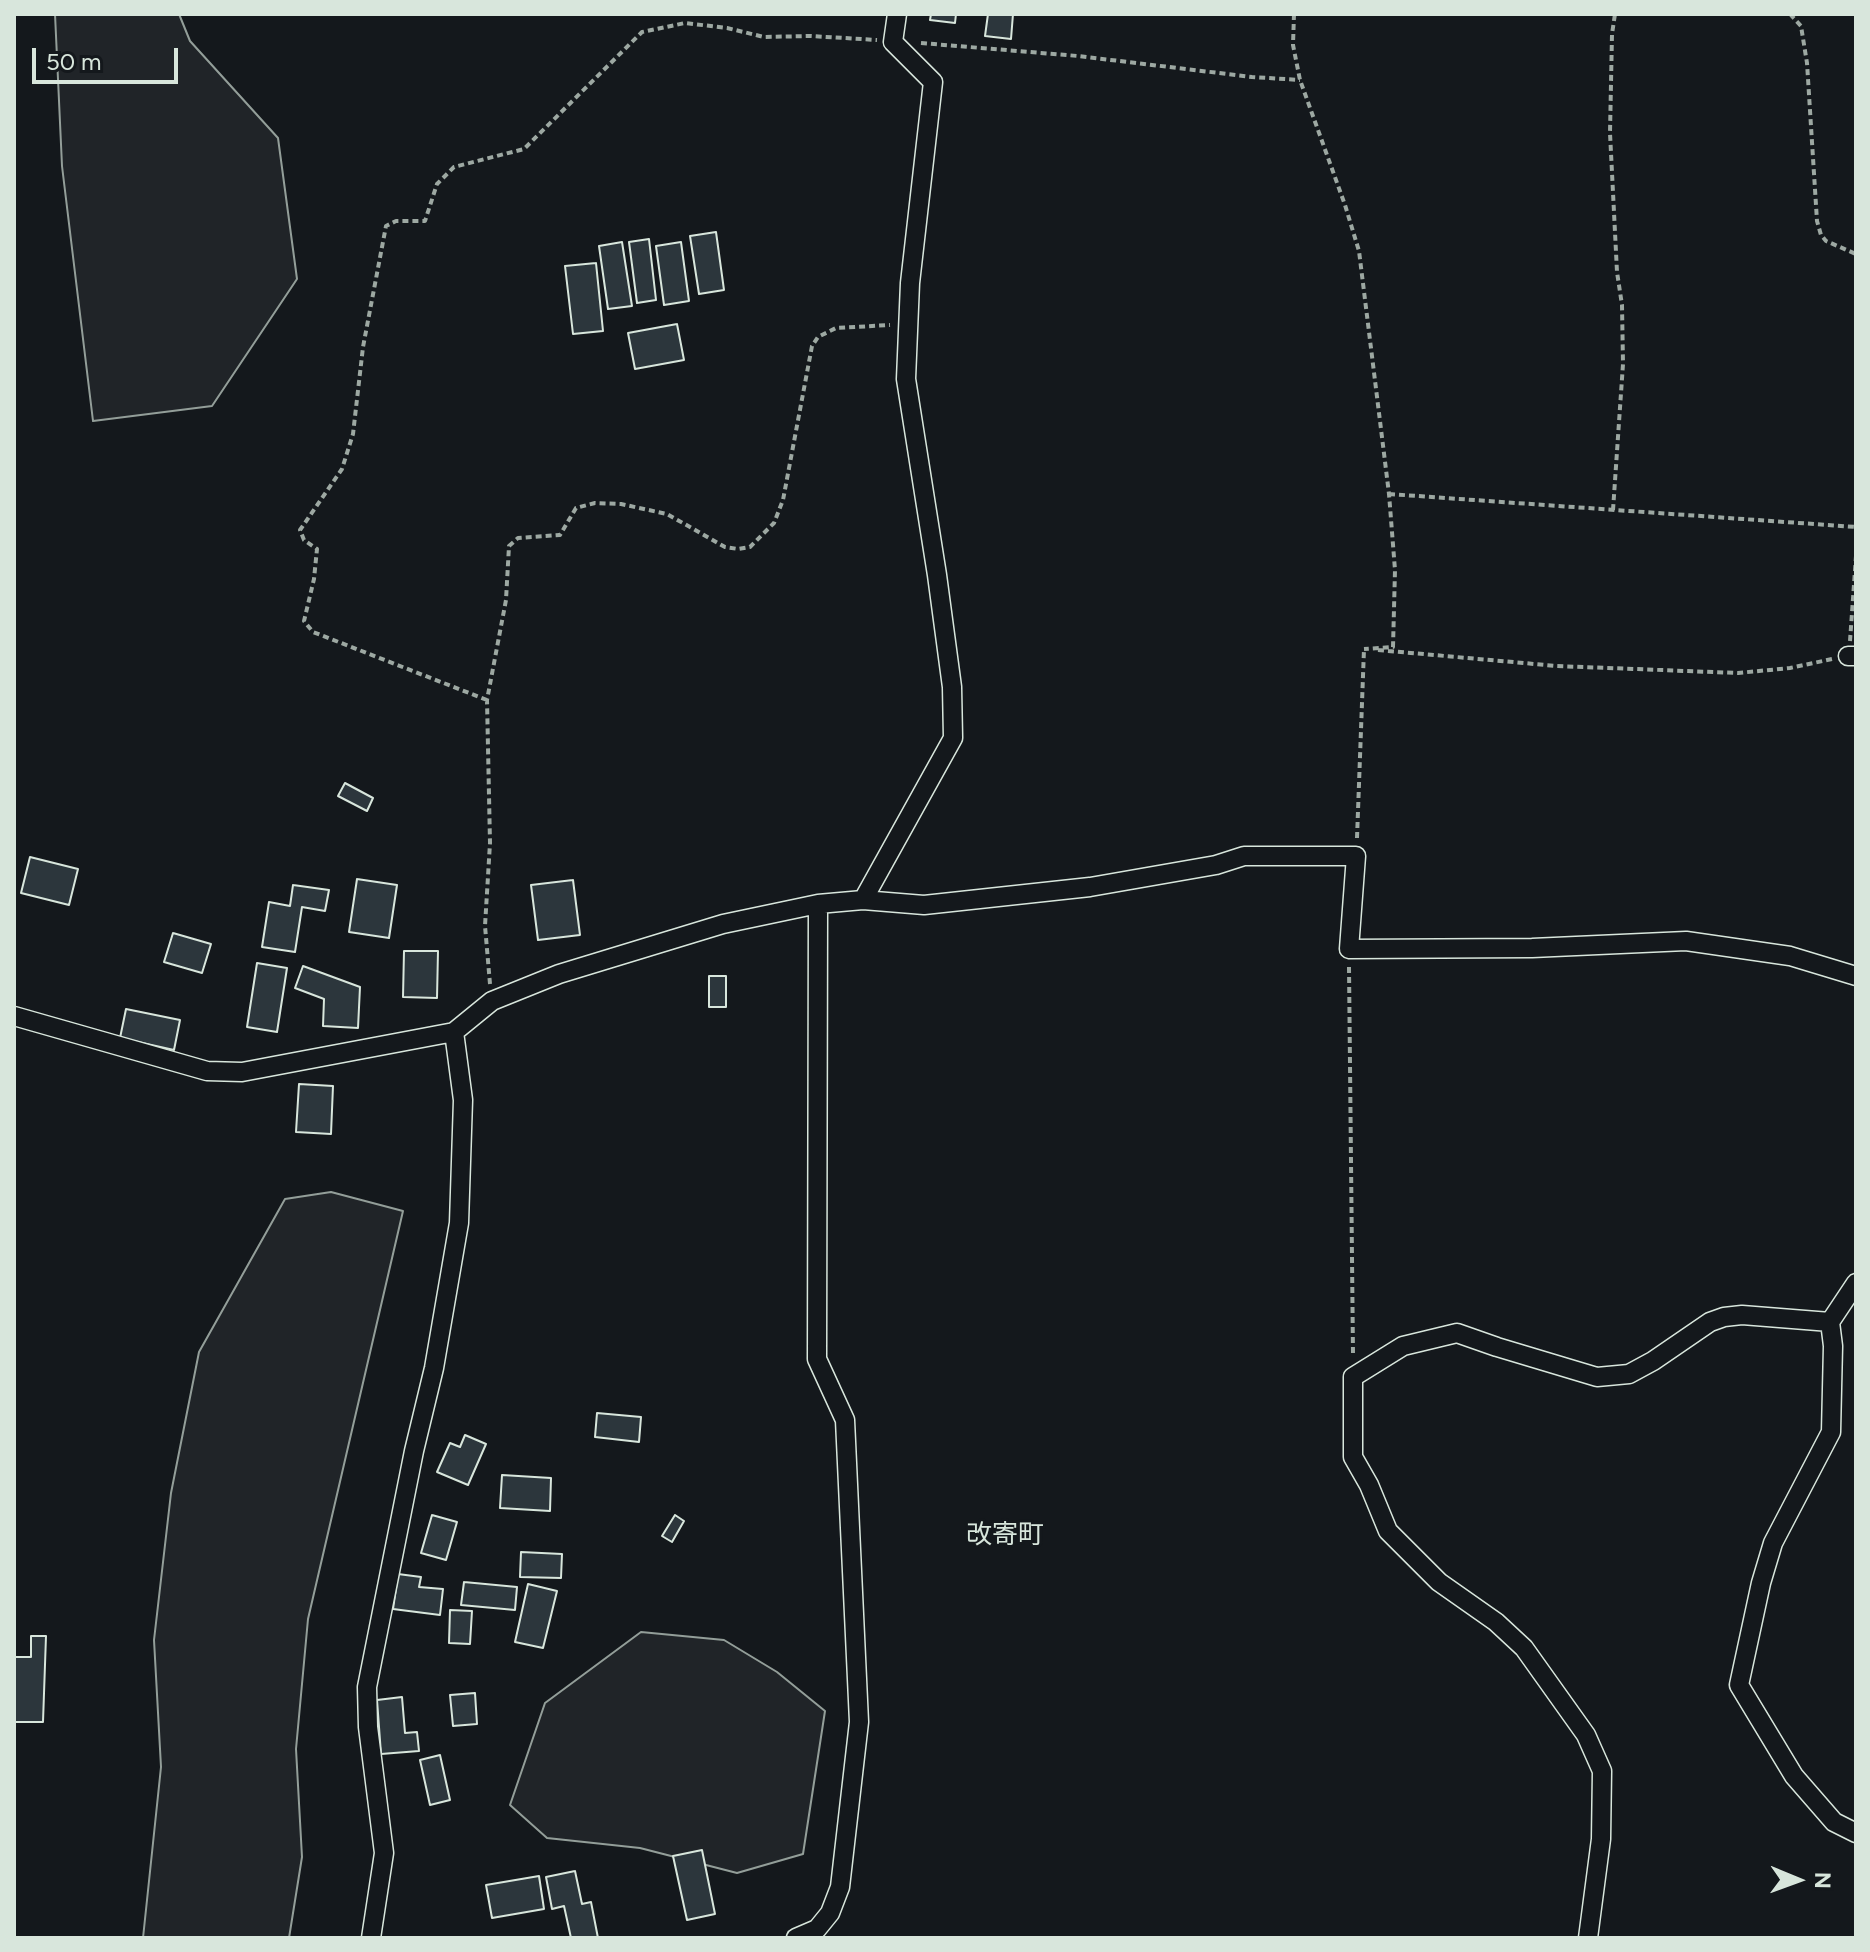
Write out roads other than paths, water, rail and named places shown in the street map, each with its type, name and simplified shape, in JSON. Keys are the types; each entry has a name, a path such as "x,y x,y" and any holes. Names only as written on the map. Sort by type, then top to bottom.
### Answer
{"street":[{"path":"863,900 953,738 952,687 906,379 910,283 933,82 893,42 897,14"},
{"path":"14,1016 207,1071 227,1073 255,1070 454,1032 492,1001 559,974 723,924 818,904 863,900 924,905 1090,887 1216,865 1244,856 1356,856 1349,949 1532,948 1686,941 1790,956 1853,970"},
{"path":"796,1938 817,1929 830,1913 840,1887 859,1722 845,1420 817,1359 818,904"},
{"path":"371,1938 384,1853 368,1727 367,1687 414,1451 434,1368 459,1223 463,1100 454,1032"},
{"path":"1856,1283 1830,1322 1833,1346 1831,1432 1773,1543 1739,1685 1794,1776 1834,1822 1856,1833"},
{"path":"1588,1938 1601,1839 1602,1771 1586,1735 1524,1648 1496,1622 1439,1582 1388,1531 1369,1485 1353,1457 1353,1377 1403,1346 1457,1333 1597,1377 1629,1374 1710,1322 1724,1317 1742,1315 1830,1322"}],"district":[{"name":"改寄町","path":"1005,1535"}]}
